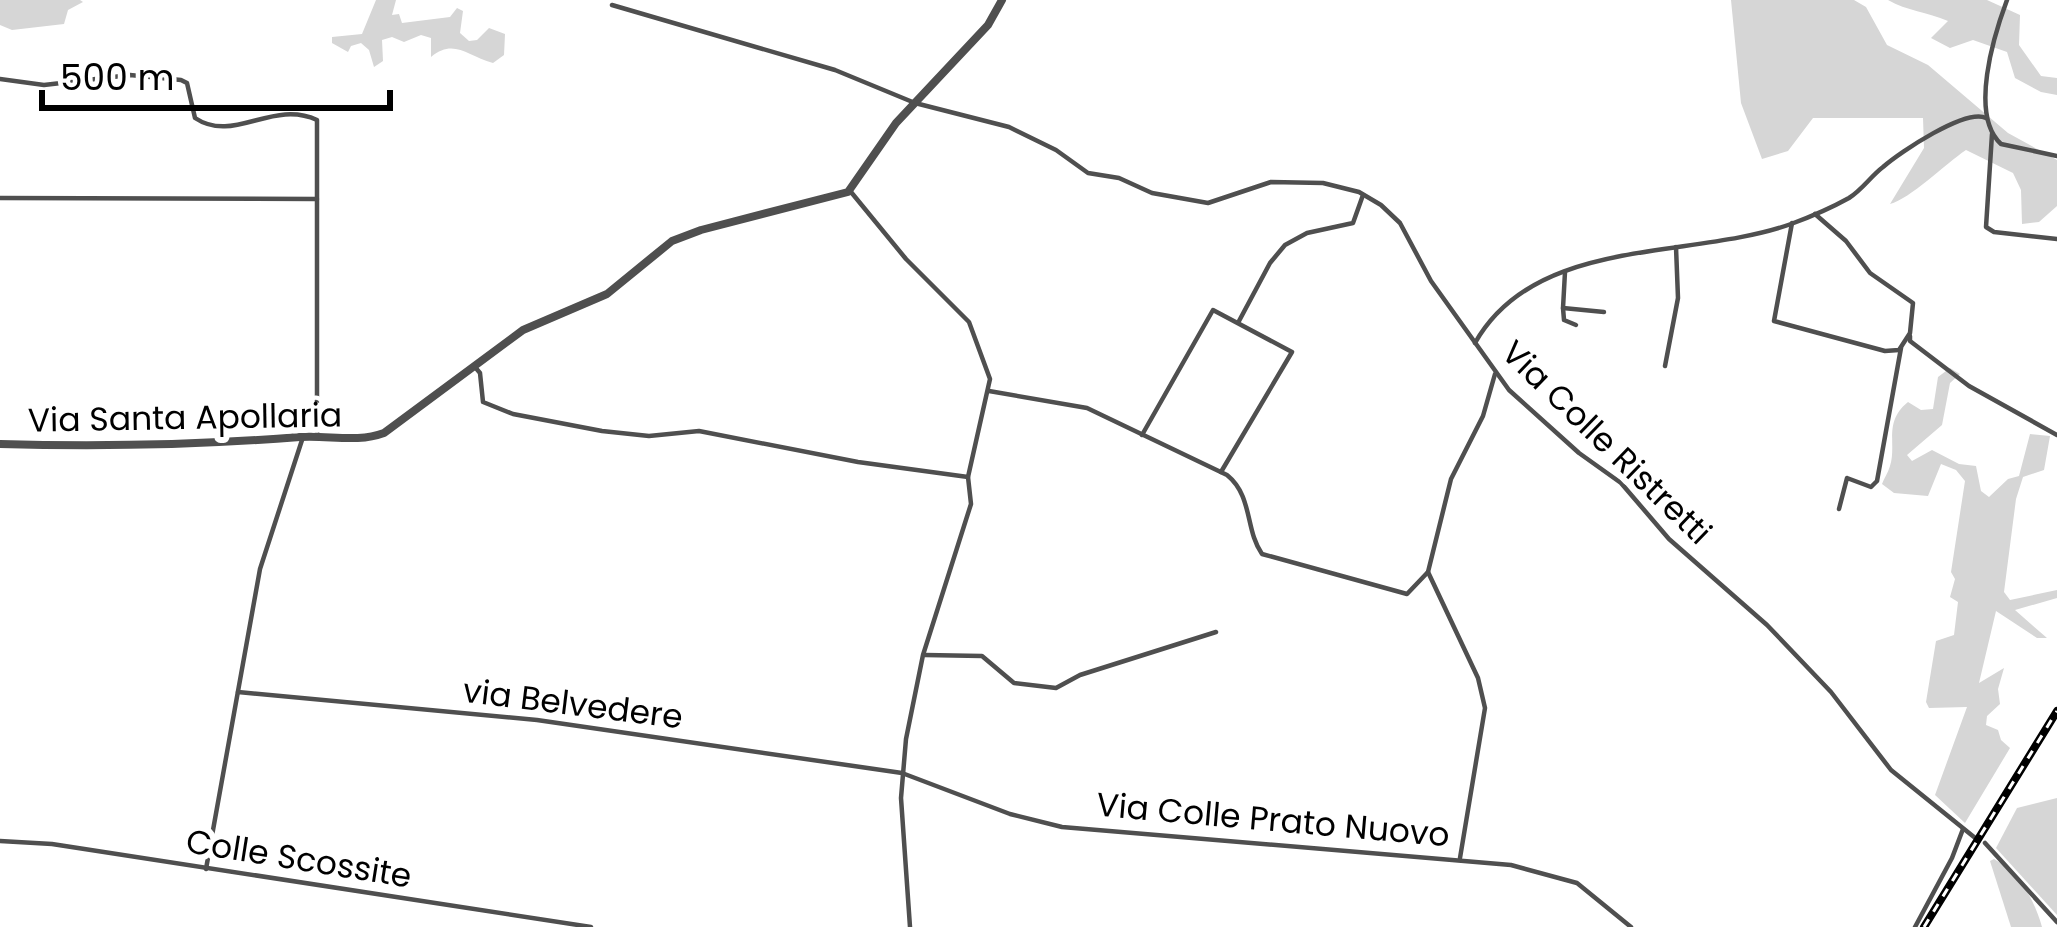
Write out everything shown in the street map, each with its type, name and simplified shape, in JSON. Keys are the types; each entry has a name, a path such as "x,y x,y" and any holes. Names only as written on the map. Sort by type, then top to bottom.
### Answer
{"street":[{"path":"913,926 902,772 923,655 971,505 968,477 989,391 989,370 969,322 906,259 850,190 890,131 988,25 1002,0"},
{"path":"2007,0 1991,47 1987,229 2057,238"},
{"path":"612,4 835,70 915,103 1009,127 1088,172 1119,178 1152,193 1219,202 1271,182 1324,183 1363,195 1353,223 1307,233 1281,248 1238,322"},
{"path":"0,79 38,85 130,75 183,80 194,117 219,128 268,115 312,117 319,124 317,436"},
{"path":"1475,343 1514,299 1565,272 1610,259 1742,238 1792,223 1855,194 1909,148 1970,115 1986,118"},
{"path":"1992,134 2003,145 2057,156"},
{"name":"Via Santa Apollaria","path":"0,444 174,447 317,436 362,439 384,433 533,324 607,294 672,242 850,190"},
{"name":"Via Colle Ristretti","path":"1363,195 1400,223 1431,281 1495,374 1579,453 1621,483 1669,538 1757,616 1831,692 1878,757 1974,836"},
{"path":"0,199 317,199"},
{"path":"1815,214 1841,236 1870,273 1911,301 1915,309 1910,341 2014,414 2057,435"},
{"path":"1792,223 1774,321 1885,351 1901,348"},
{"path":"1665,366 1679,293 1676,247"},
{"path":"1565,272 1564,320 1576,326"},
{"path":"1563,308 1604,313"},
{"path":"1142,435 1213,310 1238,322 1292,352 1221,473"},
{"path":"1839,509 1846,478 1871,487 1878,480 1901,348 1910,334"},
{"path":"475,367 485,404 526,417 643,436 699,431 968,477"},
{"path":"989,391 1087,408 1221,473 1240,489 1262,554 1407,594 1428,572 1451,479 1483,416 1495,374"},
{"path":"206,869 260,568 303,437"},
{"path":"1428,572 1478,679 1485,708 1460,859"},
{"path":"923,655 982,656 1014,682 1054,688 1077,676 1216,632"},
{"name":"via Belvedere","path":"238,692 537,720 902,772"},
{"name":"Via Colle Prato Nuovo","path":"902,772 1048,824 1520,866 1575,882 1631,927"},
{"path":"1915,927 1963,829"},
{"name":"Colle Scossite","path":"0,841 52,844 590,927"},
{"path":"1985,844 2057,922"}],"shaded area":[{"path":"0,0 83,2 68,10 64,24 12,30 0,25"},
{"path":"376,0 396,0 392,15 399,14 402,23 450,17 457,8 463,11 460,33 469,41 489,28 505,34 504,55 493,63 454,49 431,57 431,38 421,35 404,42 392,37 382,40 383,61 374,67 369,50 361,43 348,52 332,43 332,37 362,34"},
{"path":"1731,0 1854,0 1866,7 1887,45 1928,65 2008,133 2057,160 2057,206 2039,222 2022,224 2021,190 2013,173 1966,150 1890,204 1924,148 1923,118 1813,118 1788,151 1762,159 1741,103"},
{"path":"1888,0 1987,0 2020,15 2019,45 2041,76 2057,78 2057,95 2015,78 2007,52 1973,40 1950,48 1931,38 1948,21"},
{"path":"1950,368 1960,374 1950,383 1942,425 1907,455 1912,461 1932,450 1959,464 1976,466 1981,491 1989,497 2008,479 2019,476 2030,434 2050,436 2044,470 2023,477 2016,499 2004,592 2010,600 2057,590 2057,598 2015,610 2047,638 2037,638 1996,611 1979,683 2004,668 1998,689 2000,704 1987,716 1986,725 1998,730 2010,748 1965,823 1935,795 1967,707 1929,708 1926,702 1936,641 1954,635 1958,602 1950,597 1955,579 1951,572 1965,481 1956,470 1941,464 1928,496 1894,493 1882,484 1900,410 1908,402 1921,410 1933,409 1938,377"},
{"path":"2057,798 2057,915 1996,848 2017,808"},
{"path":"1994,859 2025,888 2042,927 2011,927 1990,861"}],"railway":[{"path":"1924,927 2057,711"}]}
